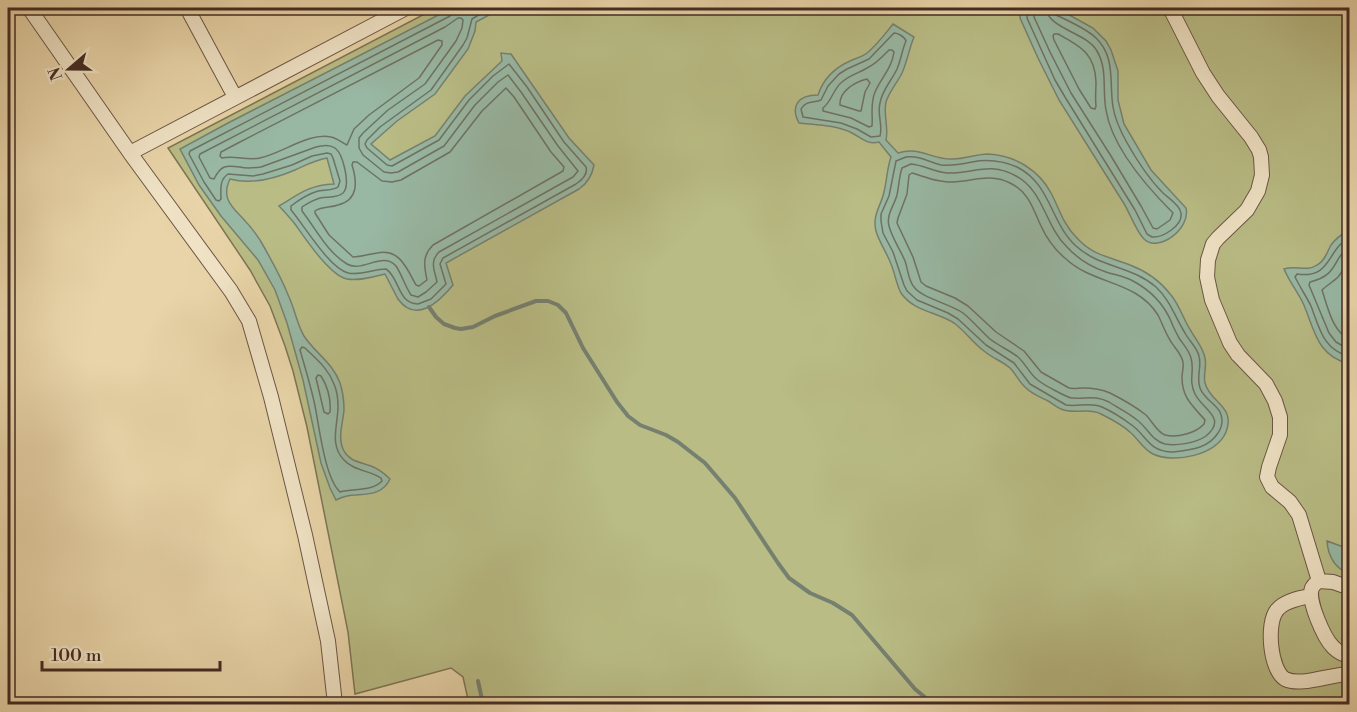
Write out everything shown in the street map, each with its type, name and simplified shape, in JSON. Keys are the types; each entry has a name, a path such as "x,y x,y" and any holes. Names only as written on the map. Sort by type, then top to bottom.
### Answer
{"street":[{"path":"29,8 130,153 231,291 249,321 271,397 305,535 328,641 336,705"},
{"path":"187,8 235,97"},
{"path":"130,153 406,8"},
{"path":"1170,8 1203,73 1251,137 1261,157 1262,175 1258,191 1247,210 1213,244 1208,260 1207,277 1212,300 1230,343 1238,355 1266,384 1275,401 1280,417 1280,435 1267,477 1272,487 1290,502 1299,516 1318,581"},
{"path":"1310,596 1283,605 1274,613 1271,623 1273,657 1277,670 1284,678 1297,682 1348,674 1347,655 1334,648 1326,637 1310,596 1313,585 1318,581 1333,582 1350,588"}],"green space":[{"path":"436,8 1349,8 1349,704 469,704 463,677 451,668 355,694 348,632 307,427 285,346 270,306 250,270 168,148"}],"water":[{"path":"452,8 502,8 476,22 468,49 435,94 397,121 371,144 390,160 435,136 465,96 502,61 501,53 511,54 569,138 594,165 589,179 582,187 446,263 453,285 427,308 412,310 398,299 385,274 347,279 333,271 318,256 279,206 311,188 334,184 327,158 271,178 255,181 230,179 227,186 230,203 257,235 276,268 304,336 337,376 344,400 341,436 346,455 353,460 376,468 390,479 384,488 376,492 336,500 321,463 303,380 275,290 258,260 221,216 199,185 180,149"},
{"path":"1023,8 1053,8 1064,12 1093,28 1106,41 1118,71 1118,100 1124,124 1151,170 1186,208 1184,224 1172,237 1165,241 1150,243 1138,231 1123,202 1059,100 1020,18"},
{"path":"893,24 914,37 902,73 886,102 886,140 898,153 913,151 945,159 988,154 1007,157 1025,165 1046,185 1068,227 1082,243 1101,255 1142,270 1163,286 1174,299 1201,347 1205,361 1205,383 1228,416 1226,432 1214,447 1194,455 1162,457 1150,452 1124,427 1101,414 1091,411 1066,411 1059,408 1028,390 1010,368 980,348 954,323 919,308 901,293 875,225 891,157 879,142 868,142 840,128 799,123 795,111 801,99 818,95 826,79 834,71 867,53"},
{"path":"1349,230 1349,364 1338,360 1323,348 1303,303 1284,269 1309,268 1317,265 1324,259 1335,240"},
{"path":"1327,541 1349,549 1349,574 1333,561"}],"waterway":[{"path":"429,307 444,324 461,329 473,327 536,301 548,301 558,305 566,313 583,348 628,416 640,425 678,442 705,463 735,498 789,578 810,593 833,603 852,615 915,689 933,704"},
{"path":"478,681 483,704"}]}
